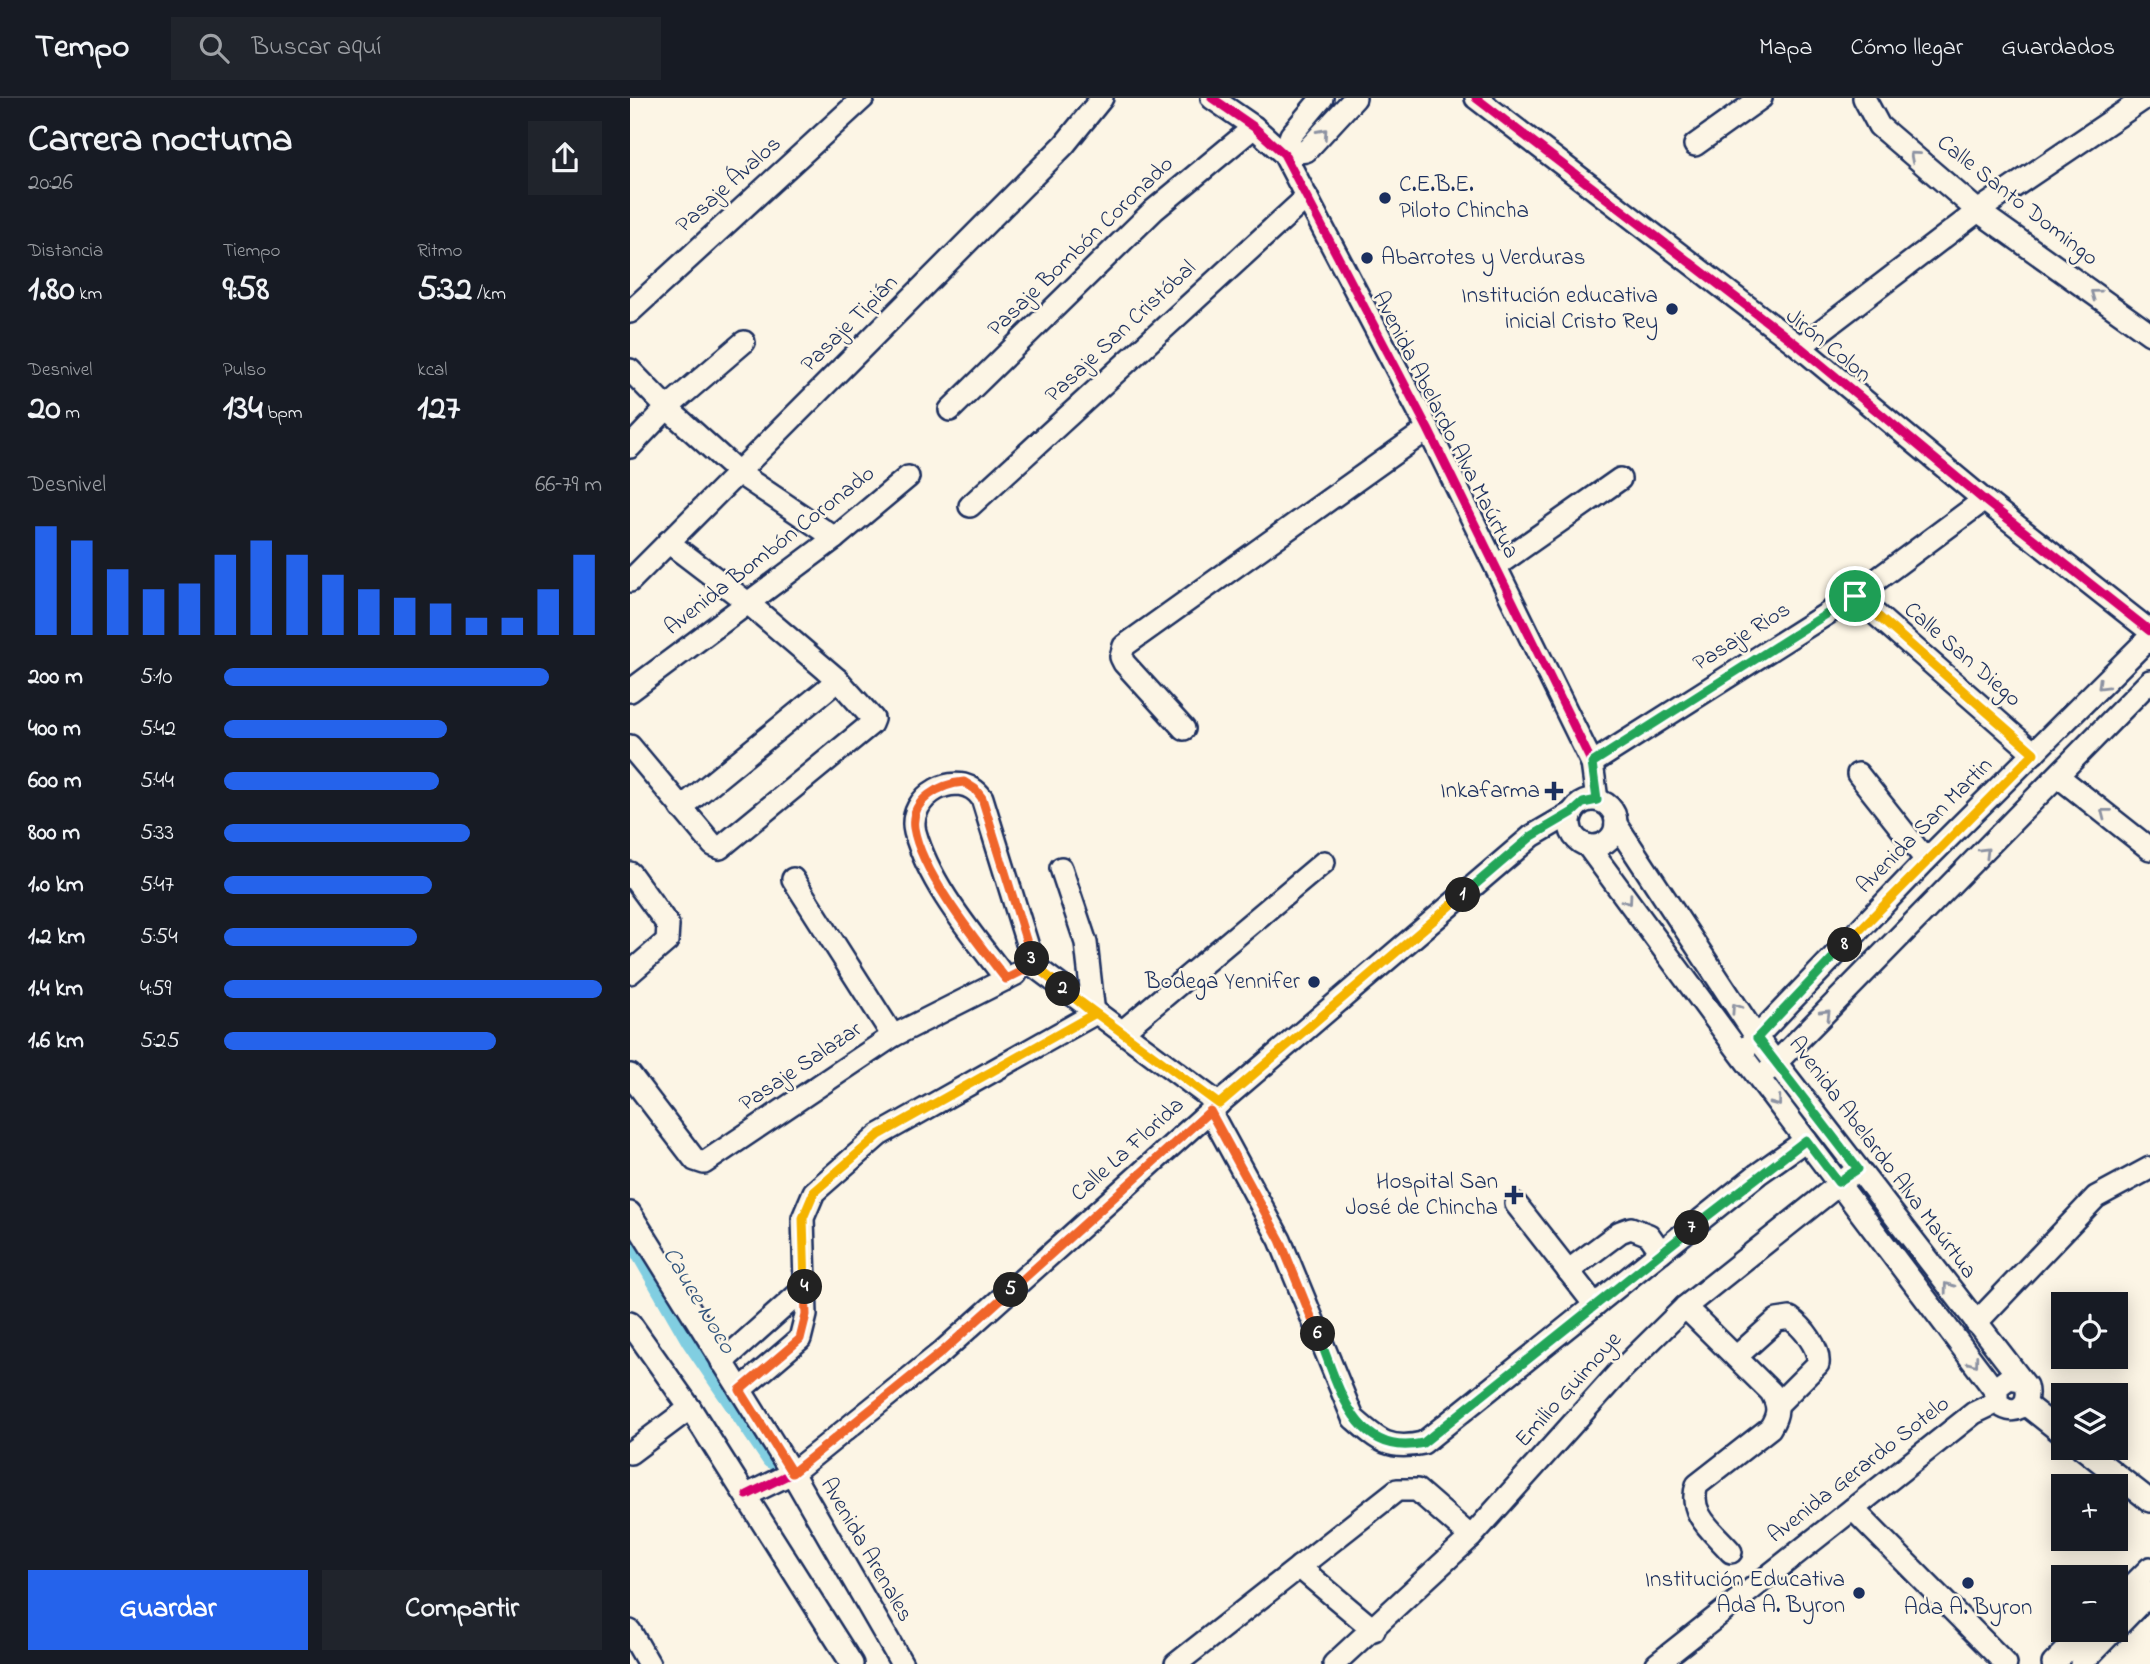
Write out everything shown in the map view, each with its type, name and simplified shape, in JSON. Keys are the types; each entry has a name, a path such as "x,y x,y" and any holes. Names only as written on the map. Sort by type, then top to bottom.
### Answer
{"street":[{"name":"Pasaje Ávalos","path":"630,312 863,98"},
{"name":"Pasaje Tipián","path":"630,582 740,474 1063,145 1102,98"},
{"name":"Avenida Abelardo Alva Maúrtua","path":"1212,98 1254,127 1283,154 1307,197 1428,429 1592,763 1597,800"},
{"path":"1283,154 1291,135 1322,98"},
{"path":"1283,154 1306,151 1354,98"},
{"name":"Jirón Colon","path":"1476,98 1800,346 1984,500 2150,631"},
{"path":"1695,145 1761,98"},
{"name":"Calle Santo Domingo","path":"1864,98 1880,126 1979,211 2150,334"},
{"path":"1800,346 1979,211 2145,98"},
{"name":"Pasaje Bombón Coronado","path":"950,410 1154,209 1254,127"},
{"name":"Pasaje San Cristóbal","path":"970,506 1307,197"},
{"path":"630,447 667,408 744,342"},
{"path":"630,370 667,408 740,474 835,538"},
{"path":"1184,729 1125,663 1121,657 1124,646 1428,429"},
{"name":"Avenida Bombón Coronado","path":"630,691 835,538 908,477"},
{"path":"1496,566 1619,480"},
{"name":"Pasaje Rios","path":"1592,763 1855,596 1984,500"},
{"path":"630,746 713,845 725,846 871,724 873,719 838,680 748,603 668,542"},
{"name":"Calle San Diego","path":"1855,596 2034,753"},
{"name":"Avenida San Martin","path":"1740,1053 1926,860 2150,637"},
{"path":"681,807 838,680"},
{"path":"1759,1078 1777,1063 2059,777 2150,681"},
{"path":"1858,774 1926,860"},
{"path":"2059,777 2150,849"},
{"path":"1006,979 946,897 924,856 914,829 915,817 923,801 939,788 964,782 982,798 1034,965 1094,1014 1123,1031 1215,1108 1280,1240 1353,1418 1389,1445 1404,1448 1423,1443 1661,1252 1806,1140"},
{"path":"1587,845 1607,841 1616,824 1609,806 1597,800 1583,803 1573,812 1573,832 1587,845 1996,1397 2010,1410 2025,1404"},
{"name":"Calle La Florida","path":"747,1495 792,1473 943,1351 1215,1108 1532,836 1573,812"},
{"name":"Avenida Abelardo Alva Maúrtua","path":"1616,824 1757,1038 2020,1380"},
{"path":"1123,1031 1324,862"},
{"path":"1061,868 1086,943 1094,1014"},
{"path":"630,873 668,925 669,933 667,941 630,973"},
{"path":"793,878 893,1036"},
{"path":"1653,934 1675,917"},
{"name":"Pasaje Salazar","path":"630,1075 695,1160 704,1163 893,1036 1034,965"},
{"path":"740,1390 800,1339 806,1315 803,1218 814,1192 879,1135 1094,1014"},
{"path":"1976,1323 2096,1197 2150,1168"},
{"name":"Emilio Guimoye","path":"1334,1664 1471,1537 1620,1371 1685,1307 1838,1182 1858,1169"},
{"path":"1516,1204 1595,1305"},
{"name":"Avenida Arenales","path":"630,1213 792,1473 902,1664"},
{"path":"1568,1271 1620,1232 1631,1227 1649,1235 1661,1252"},
{"path":"722,1362 805,1288"},
{"path":"1685,1307 1771,1392 1778,1404 1777,1416 1770,1428 1697,1485 1694,1494 1693,1504 1697,1514 1731,1552"},
{"path":"1736,1357 1777,1320 1790,1318 1795,1322 1818,1352 1818,1364 1778,1404"},
{"path":"630,1323 747,1495 852,1664"},
{"path":"1996,1397 2004,1380 2020,1380 2028,1391 2025,1404"},
{"name":"Avenida Gerardo Sotelo","path":"1657,1664 1996,1397"},
{"path":"2025,1404 2051,1425"},
{"path":"630,1453 690,1408"},
{"path":"2098,1460 2150,1501"},
{"path":"1176,1664 1397,1490 1417,1490 1471,1537"},
{"path":"1853,1509 2006,1664"},
{"path":"1299,1567 1374,1629"},
{"path":"2128,1590 2150,1569"},
{"path":"2128,1616 2150,1593"},
{"path":"630,1631 648,1664"},
{"path":"2053,1664 2075,1642"},
{"path":"2081,1664 2102,1642"}],"waterway":[{"name":"Cauce Noco","path":"630,1236 691,1342 771,1460"}],"cycle path":[{"path":"1212,98 1254,127 1284,154 1428,429 1592,763 1597,800"},
{"path":"1476,98 1800,347 1984,500 2150,631"},
{"path":"747,1495 792,1473 943,1351 1210,1111 1532,836 1573,812"}],"place":[{"name":"C.E.B.E. Piloto Chincha","path":"1385,198"},
{"name":"Abarrotes y Verduras","path":"1367,258"},
{"name":"Institución educativa inicial Cristo Rey","path":"1672,309"},
{"name":"Inkafarma","path":"1554,791"},
{"name":"Bodega Yennifer","path":"1314,982"},
{"name":"Hospital San José de Chincha","path":"1514,1195"},
{"name":"Ada A. Byron","path":"1968,1583"},
{"name":"Institución Educativa Ada A. Byron","path":"1859,1593"}],"route":[{"path":"1855,596 1592,763 1597,800 1583,803 1573,812 1532,836 1219,1104 1123,1031 1094,1014 1034,965 1006,979 946,897 924,856 914,829 915,817 930,794 951,783 964,782 982,798 1034,965 1094,1014 879,1135 814,1192 803,1218 806,1315 800,1339 740,1390 792,1473 943,1351 1210,1111 1280,1240 1353,1418 1389,1445 1404,1448 1423,1443 1758,1174 1806,1140 1838,1182 1858,1169 1757,1038 1926,860 2034,753 1855,596"}]}
